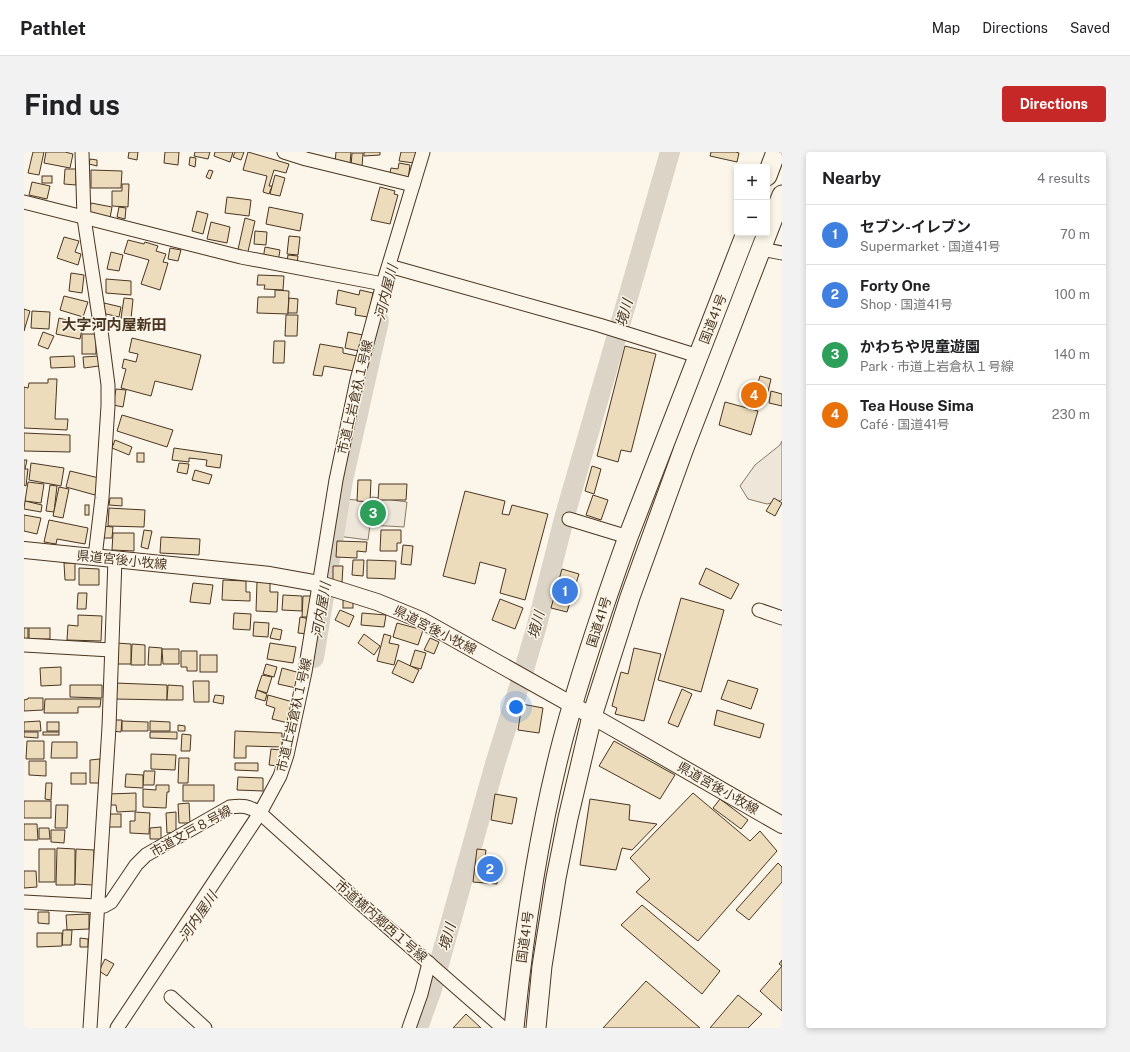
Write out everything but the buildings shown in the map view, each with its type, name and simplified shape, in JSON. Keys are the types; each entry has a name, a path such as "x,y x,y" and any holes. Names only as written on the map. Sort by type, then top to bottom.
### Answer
{"highway":[{"path":"770,168 776,152"},
{"name":"国道41号","path":"536,1028 542,966 556,878 568,818 592,716 630,597 673,478 782,195"},
{"name":"国道41号","path":"514,1028 524,942 536,866 553,780 572,706 628,537 745,236"}],"main road":[{"name":"県道宮後小牧線","path":"24,550 260,574 320,584 377,602 421,620 782,825"}],"street":[{"path":"82,152 84,218 108,385 102,498 95,557"},
{"path":"284,152 306,159 413,185"},
{"name":"市道上岩倉杁１号線","path":"116,1028 260,814 280,776 287,755 305,672 337,472 357,380 383,284 423,152"},
{"path":"24,202 241,257 383,284"},
{"path":"761,249 782,253"},
{"path":"389,266 599,324 698,356"},
{"path":"569,519 628,537"},
{"path":"90,1028 109,727 115,559"},
{"path":"759,610 782,618"},
{"path":"24,645 111,650"},
{"name":"市道文戸８号線","path":"97,906 104,906 111,902 136,865 146,855 158,847 230,807 248,806 260,814"},
{"name":"市道横内郷西１号線","path":"260,814 503,1028"},
{"path":"24,902 97,906"},
{"path":"409,1028 421,994 429,963"},
{"path":"171,997 205,1028"}],"shaded area":[{"path":"782,441 782,500 767,504 748,499 740,486 755,465 780,445"},
{"path":"372,497 407,502 404,527 370,525 368,540 337,536 344,499 370,501"}],"waterway":[{"name":"境川","path":"418,1028 432,989 495,764 536,629 565,515 670,152"},
{"name":"河内屋川","path":"314,658 343,480 379,321"}],"place":[{"name":"Tea House Sima","path":"754,395"},
{"name":"かわちや児童遊園","path":"373,513"},
{"name":"セブン-イレブン","path":"565,591"},
{"name":"Forty One","path":"490,869"}],"district":[{"name":"大字河内屋新田","path":"114,324"}]}
